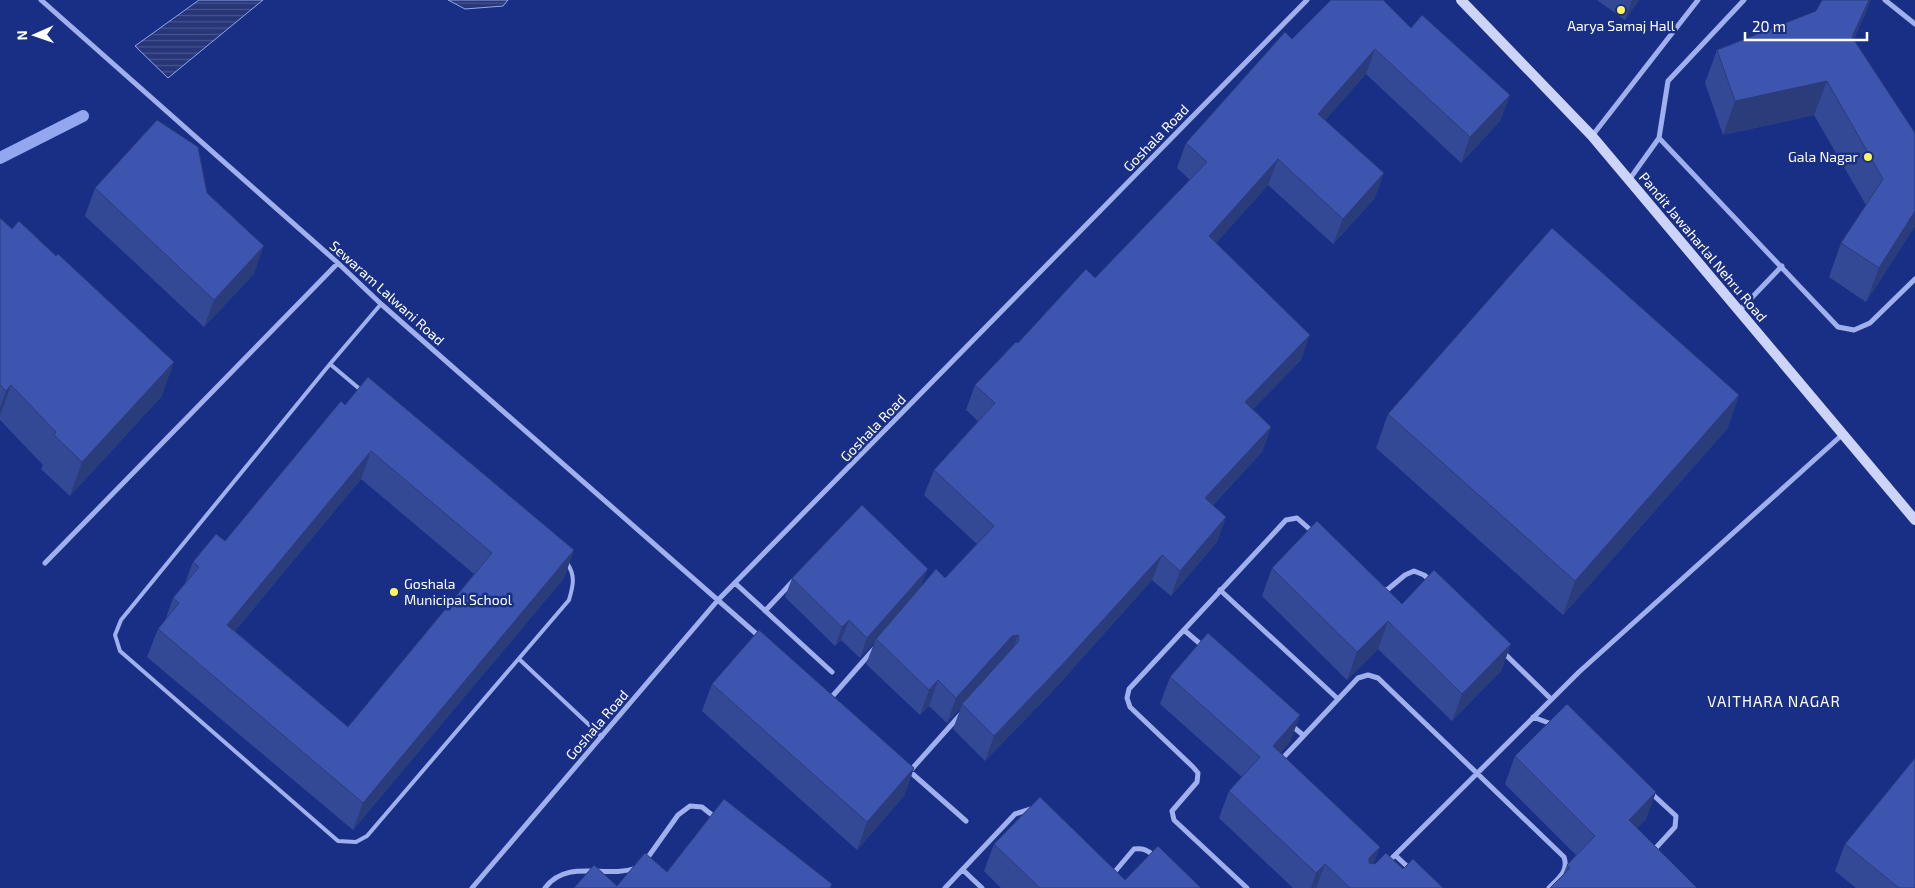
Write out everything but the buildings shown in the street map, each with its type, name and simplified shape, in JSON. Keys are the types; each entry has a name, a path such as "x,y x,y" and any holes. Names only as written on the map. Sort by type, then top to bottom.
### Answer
{"street":[{"name":"Sewaram Lalwani Road","path":"42,0 338,263 381,304 766,642"},
{"name":"Goshala Road","path":"474,886 718,600 1307,0"},
{"name":"Pandit Jawaharlal Nehru Road","path":"1461,0 1592,136 1915,520"},
{"path":"1592,136 1698,0"},
{"path":"1629,180 1660,138 1668,81 1744,0"},
{"path":"1884,0 1915,24"},
{"path":"1660,138 1838,327 1854,330 1870,323 1915,280"},
{"path":"45,563 338,263"},
{"path":"1739,311 1782,266"},
{"path":"1383,867 1551,698 1843,434"},
{"path":"1247,888 1174,820 1172,811 1197,782 1198,773 1130,707 1127,698 1129,690 1286,520 1297,518 1318,537"},
{"path":"1376,588 1387,590 1405,575 1414,571 1424,575 1438,589"},
{"path":"765,611 797,576"},
{"path":"735,583 832,672"},
{"path":"1220,590 1338,699"},
{"path":"1184,630 1207,650"},
{"path":"830,699 880,642"},
{"path":"1502,650 1551,698"},
{"path":"1279,766 1280,761 1358,678 1368,675 1378,678 1478,772 1564,857 1566,865 1564,872 1549,888"},
{"path":"823,693 837,706"},
{"path":"910,771 967,707"},
{"path":"1534,716 1558,727"},
{"path":"1288,722 1303,736"},
{"path":"902,765 966,821"},
{"path":"1646,788 1676,816 1675,827 1653,852 1654,857"},
{"path":"546,888 551,881 562,873 633,870 642,866 678,815 690,806 702,807 724,825"},
{"path":"945,888 1015,814 1031,809 1038,816"},
{"path":"1104,878 1110,877 1134,850 1141,849 1149,852 1156,858"},
{"path":"1395,855 1415,875"},
{"path":"963,870 982,888"},
{"path":"474,886 482,888"}],"lane":[{"path":"381,304 121,620 115,635 120,651 338,841 356,842 367,836 569,600 574,583 572,570 562,557"},
{"path":"330,364 367,395"},
{"path":"519,659 602,737"}],"water":[{"path":"199,0 263,0 168,78 135,46"},
{"path":"448,0 508,0 503,6 465,9"}],"waterway":[{"path":"0,158 83,116"}],"place":[{"name":"Aarya Samaj Hall","path":"1621,10"},
{"name":"Gala Nagar","path":"1868,157"},
{"name":"Goshala Municipal School","path":"394,592"}],"district":[{"name":"VAITHARA NAGAR","path":"1774,702"}]}
